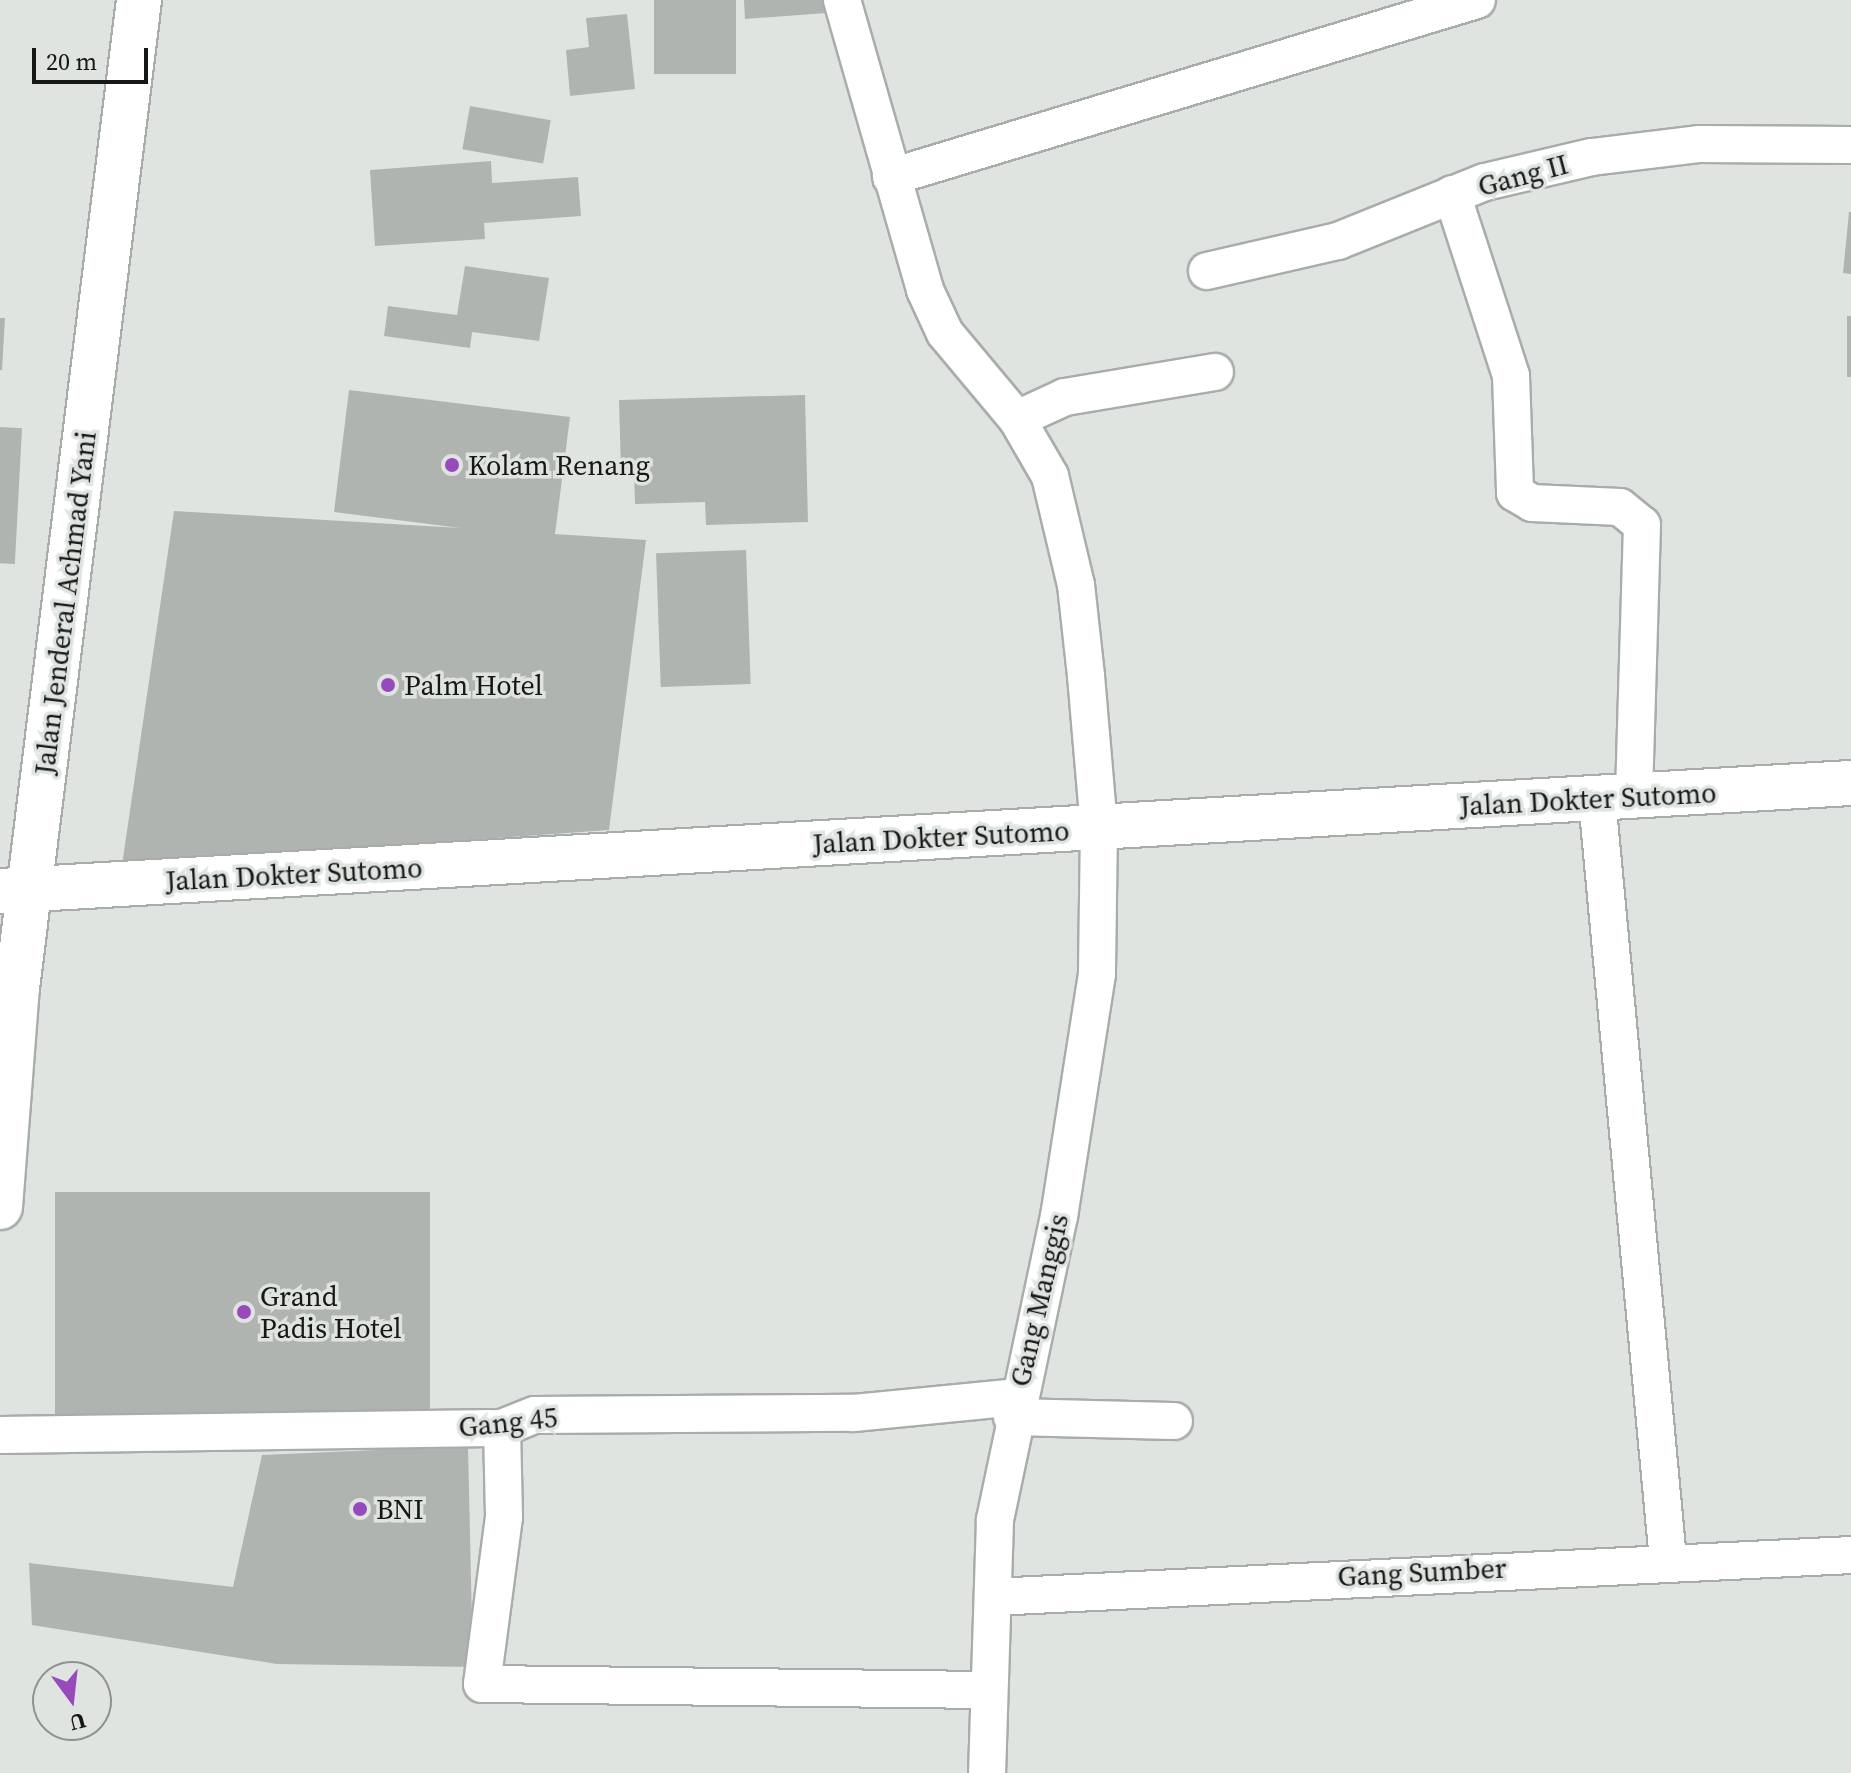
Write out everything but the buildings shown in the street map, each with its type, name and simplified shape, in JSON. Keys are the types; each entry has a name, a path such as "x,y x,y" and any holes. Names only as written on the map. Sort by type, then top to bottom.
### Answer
{"street":[{"name":"Jalan Jenderal Achmad Yani","path":"0,1207 16,890 139,0"},
{"name":"Gang Manggis","path":"842,0 891,177 945,333 1017,419 1050,476 1067,538 1099,827 1094,989 1059,1216 1014,1407 995,1520 987,1773"},
{"path":"891,177 1477,0"},
{"name":"Gang II","path":"1207,271 1338,241 1452,194 1608,155 1700,144 1851,145"},
{"path":"1452,194 1511,376 1515,493 1532,503 1620,507 1642,525 1616,797 1668,1560"},
{"path":"1017,419 1065,397 1215,372"},
{"name":"Jalan Dokter Sutomo","path":"16,890 1851,783"},
{"name":"Gang 45","path":"0,1435 502,1428 535,1415 854,1413 1014,1407 1174,1421"},
{"path":"502,1428 504,1517 482,1684 989,1690"},
{"name":"Gang Sumber","path":"993,1597 1668,1560 1851,1555"}],"place":[{"name":"Kolam Renang","path":"452,465"},
{"name":"Palm Hotel","path":"388,685"},
{"name":"Grand Padis Hotel","path":"244,1312"},
{"name":"BNI","path":"360,1509"}]}
